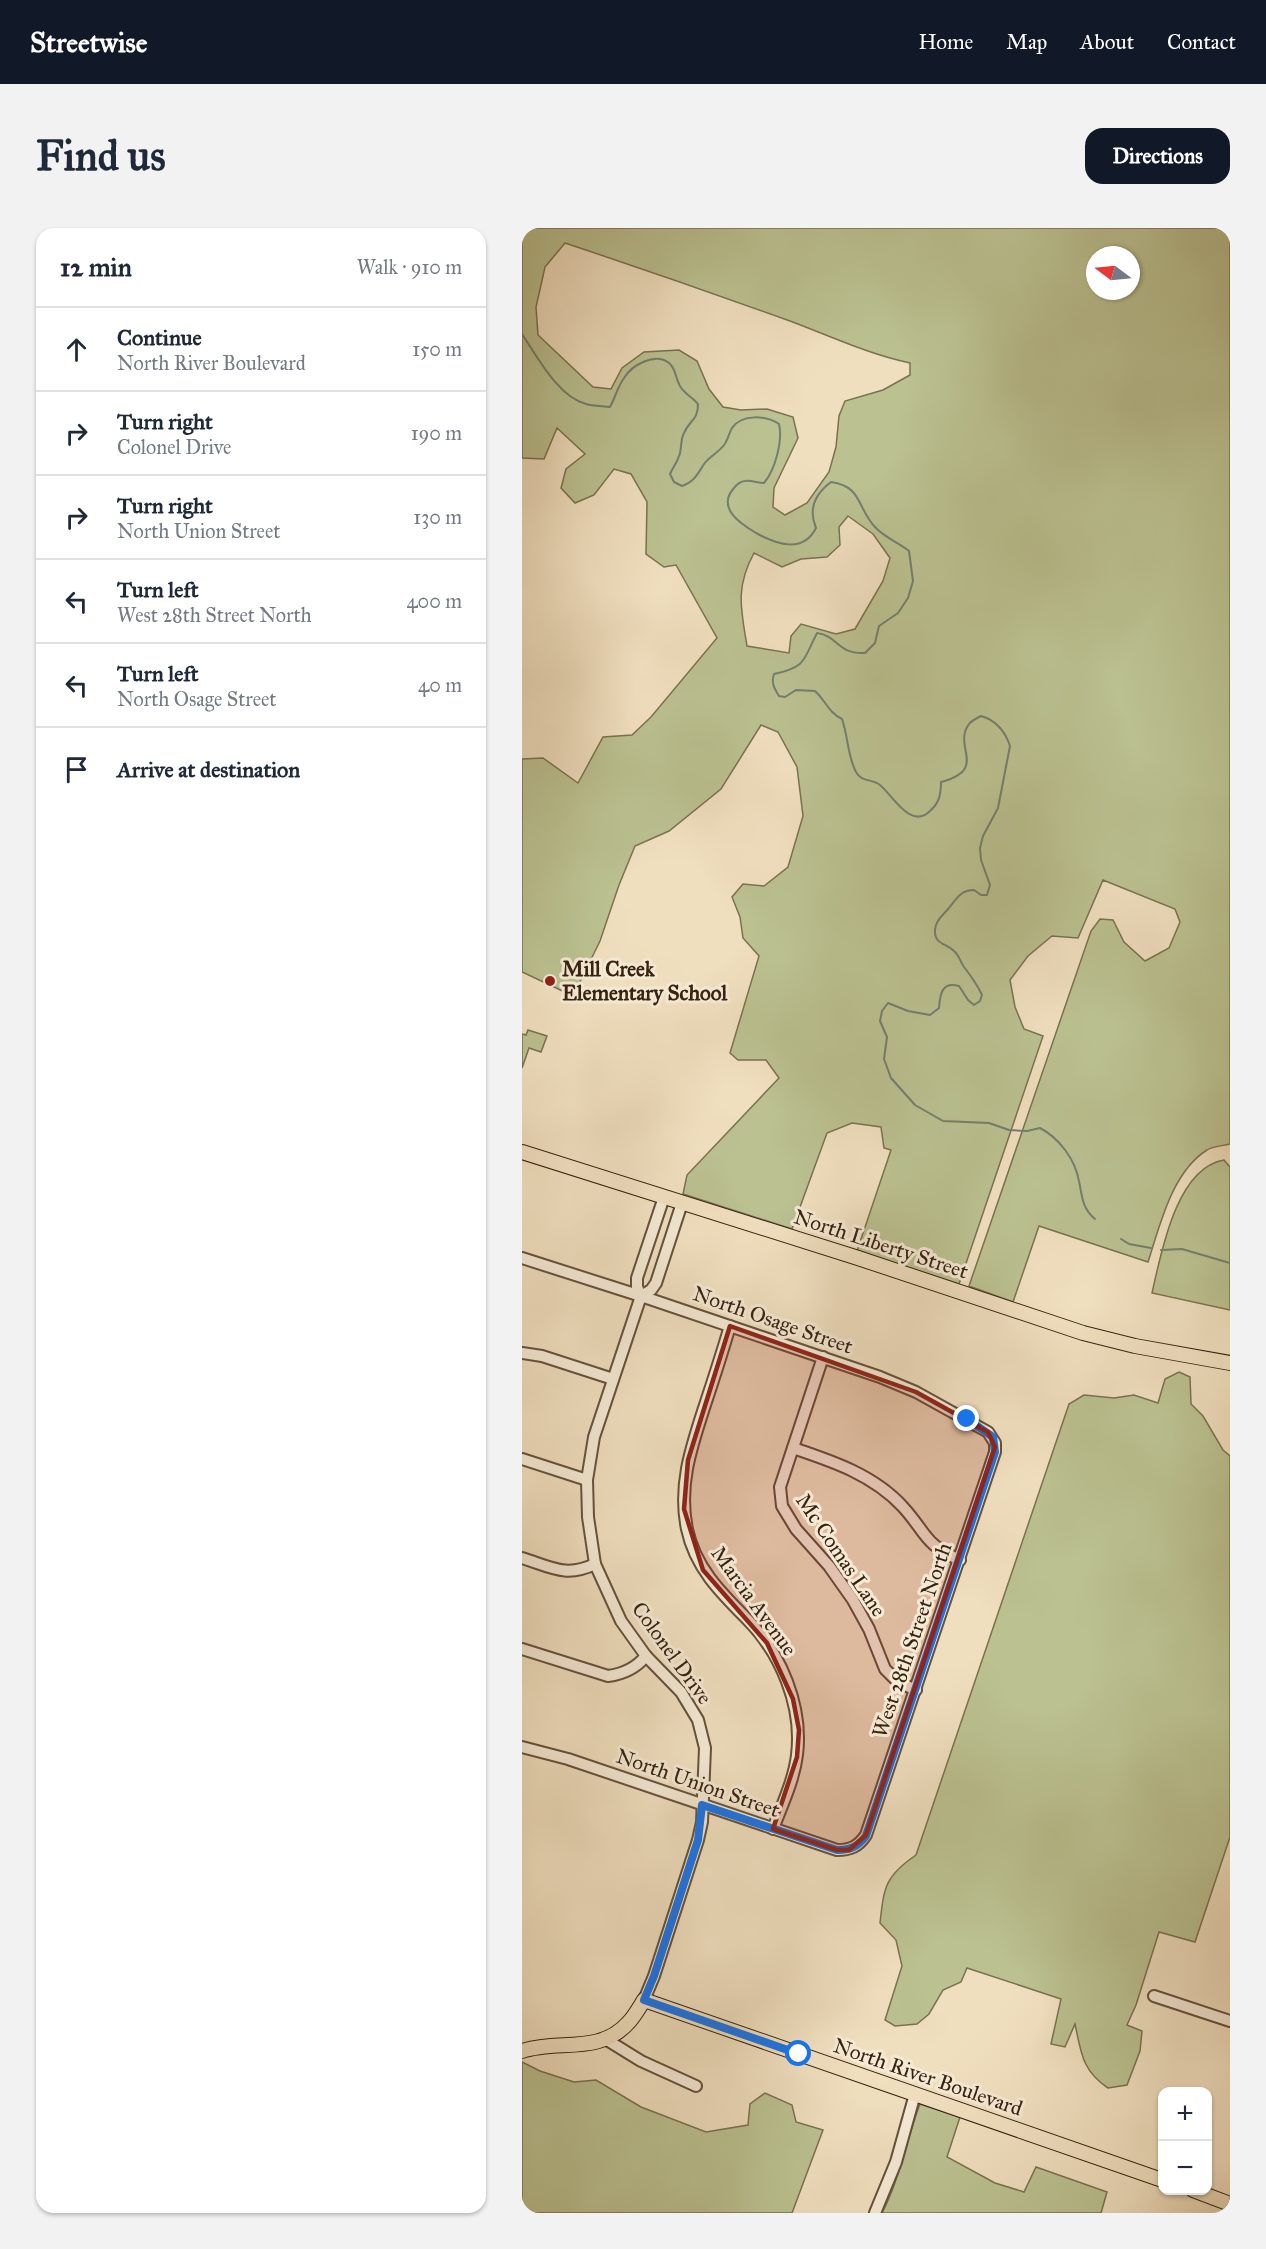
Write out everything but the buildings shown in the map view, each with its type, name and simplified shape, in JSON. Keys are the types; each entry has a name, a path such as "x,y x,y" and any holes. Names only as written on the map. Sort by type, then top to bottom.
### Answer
{"main road":[{"name":"North Liberty Street","path":"522,1152 855,1257 1083,1333 1135,1346 1230,1363"},
{"path":"522,2051 556,2046 587,2045 607,2040 629,2023 644,2000"},
{"name":"North River Boulevard","path":"644,2000 1158,2179"},
{"path":"1206,2195 1230,2204"}],"street":[{"name":"Colonel Drive","path":"641,1296 637,1287 637,1278 664,1197"},
{"name":"Colonel Drive","path":"644,2000 654,1976 698,1840 705,1748 698,1720 681,1692 646,1656 621,1621 595,1564 588,1517 587,1480 594,1437 641,1296 651,1290 656,1283 682,1203"},
{"name":"North Osage Street","path":"522,1258 880,1377 916,1392 988,1432 993,1437 995,1446"},
{"name":"Marcia Avenue","path":"730,1326 688,1460 684,1485 684,1509 690,1543 702,1570 766,1643 781,1668 793,1698 799,1730 797,1757 773,1829"},
{"path":"522,1353 542,1356 613,1379"},
{"name":"Mc Comas Lane","path":"823,1357 780,1487 782,1506 796,1529 853,1600 869,1629 885,1669 898,1682 916,1690"},
{"name":"West 28th Street North","path":"860,1843 866,1836 916,1690 995,1452 995,1446"},
{"path":"793,1448 838,1463 879,1485 903,1507 932,1544 943,1553 960,1560"},
{"path":"522,1459 587,1480"},
{"path":"522,1558 567,1572 580,1571 595,1564"},
{"path":"522,1648 608,1676 632,1669 646,1656"},
{"name":"North Union Street","path":"522,1747 568,1759 837,1850 849,1850 860,1843"},
{"path":"1154,1996 1230,2021"},
{"path":"607,2040 641,2061 696,2086"},
{"path":"875,2213 896,2163 915,2094"}],"highlighted area":[{"path":"730,1326 916,1392 988,1432 995,1447 866,1835 849,1850 837,1850 773,1829 797,1757 799,1730 793,1699 767,1643 703,1570 684,1509 688,1460"}],"green space":[{"path":"522,228 1230,228 1230,1144 1207,1150 1185,1172 1169,1200 1148,1262 1039,1226 1013,1302 969,1286 1091,931 1100,919 1113,920 1124,942 1145,961 1169,948 1180,922 1175,909 1103,880 1078,938 1052,936 1028,956 1010,980 1015,1007 1024,1029 1043,1036 959,1284 857,1251 891,1150 884,1148 881,1127 852,1123 827,1133 792,1229 683,1194 687,1175 779,1078 766,1060 738,1060 730,1053 759,956 743,938 740,917 732,897 743,884 764,886 788,867 803,816 797,767 778,732 761,725 721,789 669,831 635,846 600,941 573,996 522,972 522,759 543,758 578,783 603,737 632,735 651,717 717,638 676,565 664,567 646,554 647,502 631,474 614,469 594,495 575,503 561,488 566,469 585,454 557,428 544,459 522,458","holes":["565,243 790,321 864,350 910,363 910,375 883,390 845,401 839,416 836,447 829,472 807,503 785,515 773,507 774,488 798,438 793,417 767,409 741,410 723,407 709,389 697,361 679,350 644,352 622,368 611,389 593,387 538,335 536,307 545,267","848,516 873,534 890,558 883,581 855,629 836,634 801,624 791,636 789,653 747,646 741,599 744,577 754,553 782,567 801,559 827,557 840,545 839,527"]},
{"path":"528,1030 547,1036 541,1052 529,1048 522,1068 522,1034 526,1035"},
{"path":"1224,1160 1230,1167 1230,1310 1152,1293 1166,1236 1182,1195 1207,1166"},
{"path":"1179,1372 1190,1377 1191,1404 1203,1416 1223,1450 1230,1456 1230,1837 1195,1942 1159,1932 1136,2005 1127,2025 1142,2031 1140,2051 1127,2085 1108,2088 1099,2082 1088,2068 1081,2052 1075,2024 1065,2047 1051,2044 1061,1999 967,1968 961,1982 943,1990 929,2014 917,2024 895,2026 885,2020 902,1966 896,1940 880,1923 888,1883 898,1869 916,1855 1069,1404 1084,1395 1114,1398 1134,1395 1158,1403 1165,1379"},
{"path":"522,2062 540,2071 574,2082 596,2080 641,2107 706,2132 748,2125 750,2104 765,2093 792,2105 796,2122 823,2130 792,2213 522,2213"},
{"path":"920,2104 960,2117 947,2157 995,2183 1024,2192 1036,2167 1107,2192 1101,2213 882,2213 894,2187"}],"waterway":[{"path":"522,334 557,385 576,400 589,405 610,407 622,381 638,365 651,359 669,363 680,387 698,404 697,414 686,428 680,454 670,474 674,482 682,486 692,480 706,461 722,448 736,423 755,417 779,424 779,447 775,463 764,483 750,481 739,483 729,495 729,509 733,515 756,533 780,543 797,544 804,541 816,528 813,514 814,502 831,482 841,484 854,493 875,527 909,551 913,581 908,598 898,613 879,626 875,643 865,653 848,651 830,638 817,633 803,661 793,668 774,674 774,685 779,696 785,697 796,690 815,691 833,713 842,719 851,760 858,775 880,785 903,809 916,816 923,816 936,805 941,782 963,771 967,757 965,733 970,723 981,716 995,723 1005,736 1010,746 998,808 983,836 980,848 981,860 990,885 987,895 981,895 974,890 962,893 939,919 935,928 937,939 956,953 976,984 982,995 980,1001 974,1005 959,986 949,985 943,990 939,1008 930,1015 908,1011 888,1003 882,1011 880,1021 887,1037 884,1059 891,1078 915,1105 943,1121 989,1123 1009,1130 1027,1131 1040,1128 1054,1137 1070,1157 1077,1173 1085,1206 1095,1219"},
{"path":"1121,1239 1129,1244 1151,1248"},
{"path":"1161,1250 1182,1249 1230,1263"}],"place":[{"name":"Mill Creek Elementary School","path":"550,981"}],"route":[{"path":"799,2054 644,2000 654,1976 698,1840 702,1822 702,1805 837,1850 849,1850 866,1836 995,1452 993,1437 967,1419"}]}
